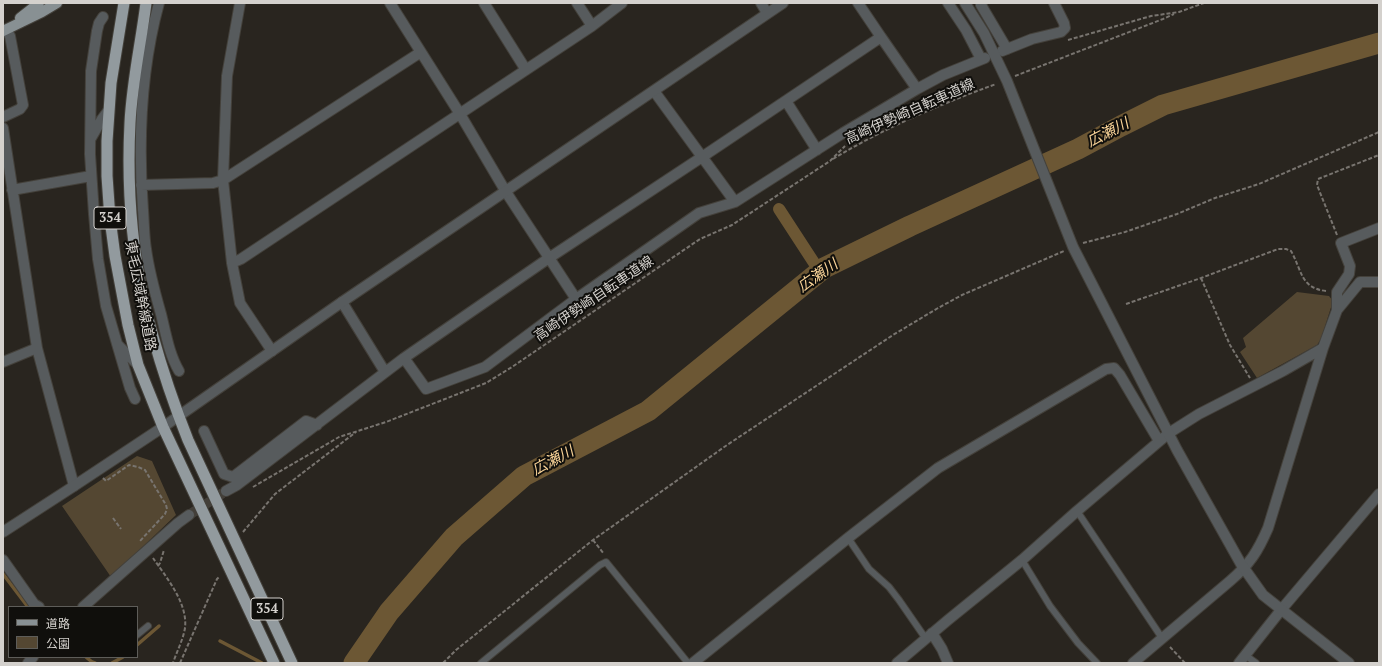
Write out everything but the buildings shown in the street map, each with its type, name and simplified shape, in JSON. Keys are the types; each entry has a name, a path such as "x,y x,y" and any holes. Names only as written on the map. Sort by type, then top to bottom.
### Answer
{"highway":[{"name":"東毛広域幹線道路","path":"124,3 111,83 107,141 107,176 113,242 122,298 138,365 163,427 225,573 274,663"},
{"name":"東毛広域幹線道路","path":"146,6 134,74 130,123 129,187 136,260 145,306 158,354 178,416 292,663"}],"main road":[{"path":"4,30 39,3"},
{"path":"4,30 42,12 57,3"}],"street":[{"path":"159,3 153,26 146,75 142,119 141,185 146,248 154,289 172,360 179,371"},
{"path":"240,3 228,76 222,180 232,263 240,303 272,351"},
{"path":"390,3 460,114 506,192 576,299"},
{"path":"484,3 526,70"},
{"path":"577,3 592,26"},
{"path":"232,263 241,259 460,114 592,26 622,3"},
{"path":"761,3 767,13"},
{"path":"3,532 163,427 342,302 783,3"},
{"path":"858,3 917,89"},
{"path":"404,358 426,389 484,367 576,299 699,213 736,202 817,150 917,89 942,75 983,58 948,3"},
{"path":"965,3 984,33 1006,82 1072,246 1169,433 1244,569 1263,595 1349,663"},
{"path":"982,3 981,5 1005,50 1032,39 1064,30 1064,23 1054,3"},
{"path":"146,6 153,26"},
{"path":"103,17 99,23 97,31 91,71 91,176 98,259 106,306 130,388 135,398"},
{"path":"3,118 20,109 23,105 10,36 4,30"},
{"path":"226,492 404,358 549,258 881,37"},
{"path":"141,185 213,183 222,180 421,52"},
{"path":"654,90 736,202"},
{"path":"786,101 817,150"},
{"path":"91,138 108,111"},
{"path":"3,128 37,348 74,486"},
{"path":"12,190 91,176"},
{"path":"1133,663 1244,569 1255,554 1268,528 1337,310 1337,292 1349,274 1350,266 1341,243 1379,228"},
{"path":"136,260 146,248"},
{"path":"1337,310 1360,282 1379,282"},
{"path":"342,302 385,372"},
{"path":"117,344 138,365"},
{"path":"3,362 37,348"},
{"path":"897,663 1022,560 1169,433 1199,414 1255,386 1324,348"},
{"path":"693,663 848,538 938,468 1106,369 1114,368 1120,376 1159,441"},
{"path":"204,431 224,474 233,477 306,421 316,425"},
{"path":"1242,659 1281,610 1378,497"},
{"path":"84,606 189,515"},
{"path":"3,560 34,604 37,606"},
{"path":"929,636 939,643 948,663"}],"lane":[{"path":"1077,511 1162,638"},
{"path":"848,538 869,569 889,587 929,636"},
{"path":"1022,560 1050,606 1068,631 1097,663"},
{"path":"481,663 600,565 606,562 688,663"},
{"path":"138,634 148,626"},
{"path":"1242,659 1256,663"}],"path":[{"name":"高崎伊勢崎自転車道線","path":"248,490 340,437 386,422 486,383 512,367 700,239 732,224 856,145 952,101 1006,82 1204,3"},
{"name":"高崎伊勢崎自転車道線","path":"1061,41 1151,16 1174,14"},
{"path":"443,663 462,645 593,540 727,445 918,319 980,287 1072,246 1162,219 1215,198 1259,184 1379,132"},
{"name":"高崎伊勢崎自転車道線","path":"830,161 846,144"},
{"path":"1341,243 1317,186 1318,179 1379,154"},
{"path":"1126,304 1278,249 1286,249 1291,251 1308,285 1319,290 1337,292"},
{"path":"1201,278 1230,345 1255,386"},
{"name":"高崎伊勢崎自転車道線","path":"242,532 256,514 275,494 358,430"},
{"path":"101,476 106,481 129,465 138,467 144,470 166,505 167,509 165,514 136,545"},
{"path":"113,518 121,529"},
{"path":"593,540 605,555"},
{"path":"158,566 179,598 185,616 183,635 173,663"},
{"path":"180,663 217,579 225,573"},
{"path":"1162,638 1185,663"}],"green space":[{"path":"1297,292 1329,296 1333,301 1321,339 1317,345 1257,378 1240,352 1246,347 1243,338"},
{"path":"137,456 152,461 176,515 111,577 62,506"}],"waterway":[{"name":"広瀬川","path":"354,663 389,612 454,537 524,476 648,411 824,268 910,226 1078,149 1163,105 1379,43"},
{"path":"779,209 820,272"},
{"path":"3,574 27,606"},
{"path":"138,644 159,626"},
{"path":"220,641 262,663"},
{"path":"87,658 95,663"},
{"path":"112,663 121,658"}],"tunnel":[{"path":"189,515 226,491"}]}
